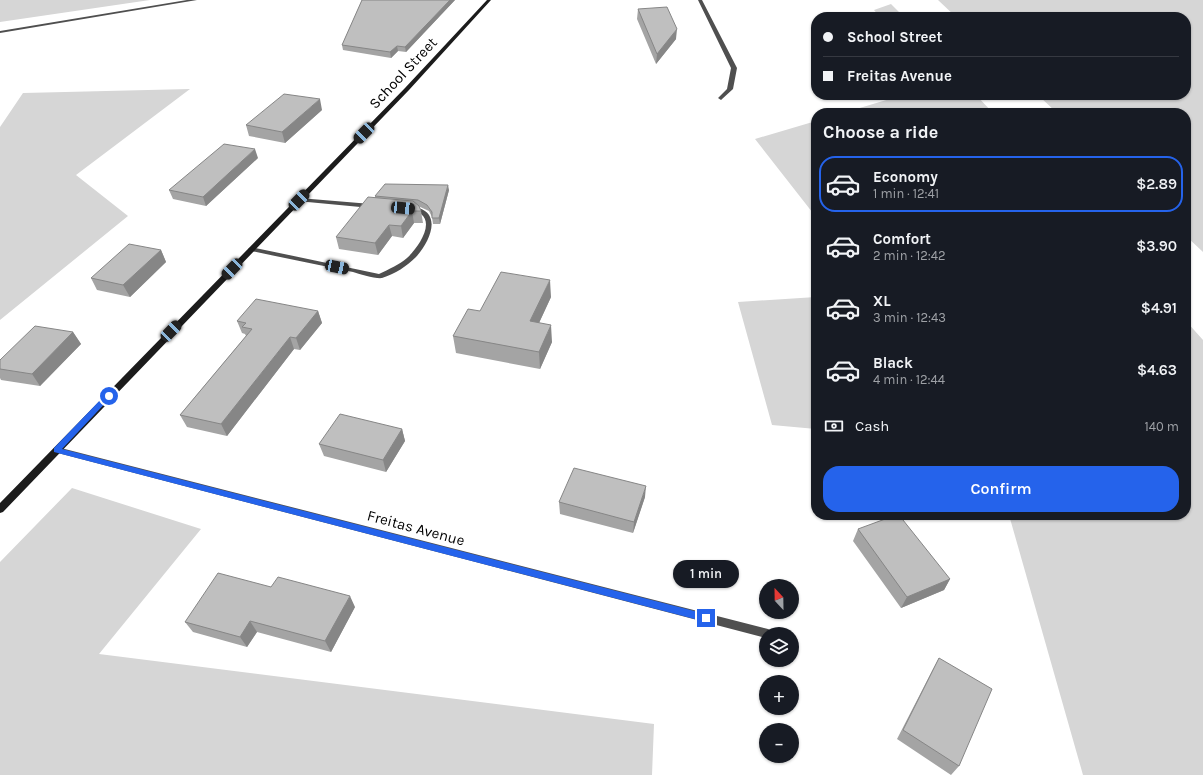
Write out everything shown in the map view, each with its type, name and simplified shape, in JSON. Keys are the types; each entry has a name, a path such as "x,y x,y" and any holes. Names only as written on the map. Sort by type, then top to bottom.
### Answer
{"street":[{"path":"0,32 195,0"},
{"name":"School Street","path":"0,509 401,94 489,0"},
{"path":"700,0 734,68 730,89 721,98"},
{"path":"299,200 378,206"},
{"path":"251,249 380,276 398,268 414,254 426,238 429,226 427,216 418,209 402,208"},
{"name":"Freitas Avenue","path":"57,450 759,632"}],"shaded area":[{"path":"0,0 150,0 0,22"},
{"path":"938,0 1203,0 1203,252 1191,241 1191,108 1052,108 1043,100 1191,100 1191,12 951,12"},
{"path":"891,4 899,12 876,12 874,10"},
{"path":"190,89 76,175 128,216 0,320 0,127 23,93"},
{"path":"886,100 981,100 988,108 860,108"},
{"path":"811,122 811,211 755,139"},
{"path":"811,297 811,429 772,425 738,302"},
{"path":"1191,327 1203,340 1203,775 1083,775 1010,520 1191,520"},
{"path":"72,488 201,529 99,654 654,724 652,775 0,775 0,562"}],"building":[{"path":"362,0 450,0 405,47 397,46 390,52 342,45"},
{"path":"667,7 677,29 657,54 638,9"},
{"path":"284,94 320,99 282,132 246,125"},
{"path":"224,144 255,149 203,197 169,190"},
{"path":"385,184 448,185 439,218 432,218 432,212 427,205 418,200 375,196"},
{"path":"368,197 413,201 419,206 421,211 412,211 401,226 389,225 375,243 336,237"},
{"path":"129,244 161,250 123,285 91,278"},
{"path":"501,272 550,280 530,321 551,325 539,352 453,336 468,309 480,311"},
{"path":"256,299 318,311 296,338 290,337 221,424 180,415 252,329 242,327 246,323 237,321"},
{"path":"35,326 73,332 32,374 0,369 0,360"},
{"path":"340,414 402,429 383,460 319,444"},
{"path":"574,468 646,486 634,522 559,502"},
{"path":"882,520 903,520 950,579 907,597 858,529"},
{"path":"218,573 271,587 278,577 350,596 325,641 250,621 240,637 185,622"},
{"path":"939,658 992,689 959,766 903,730"}],"route":[{"path":"109,396 57,450 706,618"}]}
